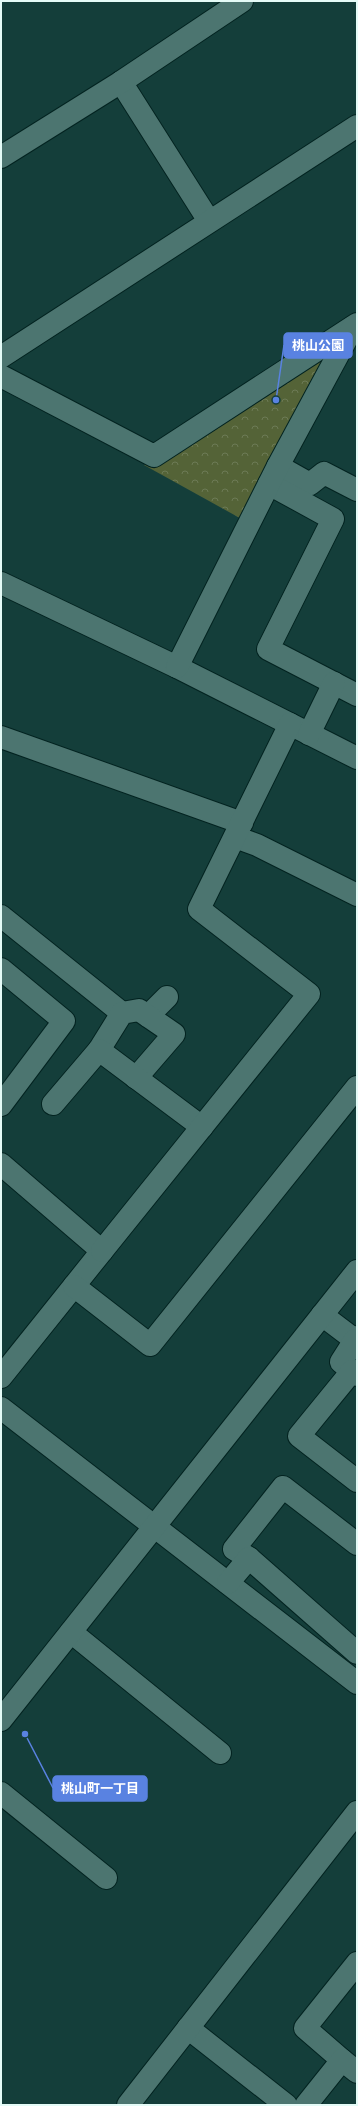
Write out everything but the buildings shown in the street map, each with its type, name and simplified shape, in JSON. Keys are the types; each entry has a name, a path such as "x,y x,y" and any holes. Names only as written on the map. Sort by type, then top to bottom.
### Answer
{"street":[{"path":"1,157 121,82 242,1"},
{"path":"121,82 209,221"},
{"path":"1,357 357,126"},
{"path":"1,376 154,456 357,322"},
{"path":"177,667 274,475 357,322"},
{"path":"274,475 310,484 324,473 357,490"},
{"path":"274,475 333,519 268,649 357,695"},
{"path":"1,583 177,667 357,758"},
{"path":"1,1377 309,994 199,909 238,830 300,729 334,683"},
{"path":"1,737 238,830 257,845 357,895"},
{"path":"1,916 122,1013"},
{"path":"1,969 64,1021 1,1105"},
{"path":"148,1016 167,997"},
{"path":"53,1104 99,1050 122,1013 139,1010 174,1034 136,1078"},
{"path":"99,1050 202,1127"},
{"path":"74,1286 150,1345 357,1087"},
{"path":"1,1164 102,1251"},
{"path":"1,1720 357,1271"},
{"path":"322,1315 356,1339 341,1362 354,1373 299,1436 357,1481"},
{"path":"1,1408 357,1683"},
{"path":"357,1544 283,1487 234,1549 249,1558 357,1653"},
{"path":"228,1583 249,1558"},
{"path":"71,1632 220,1753"},
{"path":"1,1793 106,1878"},
{"path":"128,2105 357,1812"},
{"path":"306,2105 350,2066 305,2028 357,1963"},
{"path":"188,2028 286,2105"}],"green space":[{"path":"342,334 247,522 144,465"}],"place":[{"name":"桃山公園","path":"276,400"},
{"name":"桃山町一丁目","path":"25,1734"}]}
